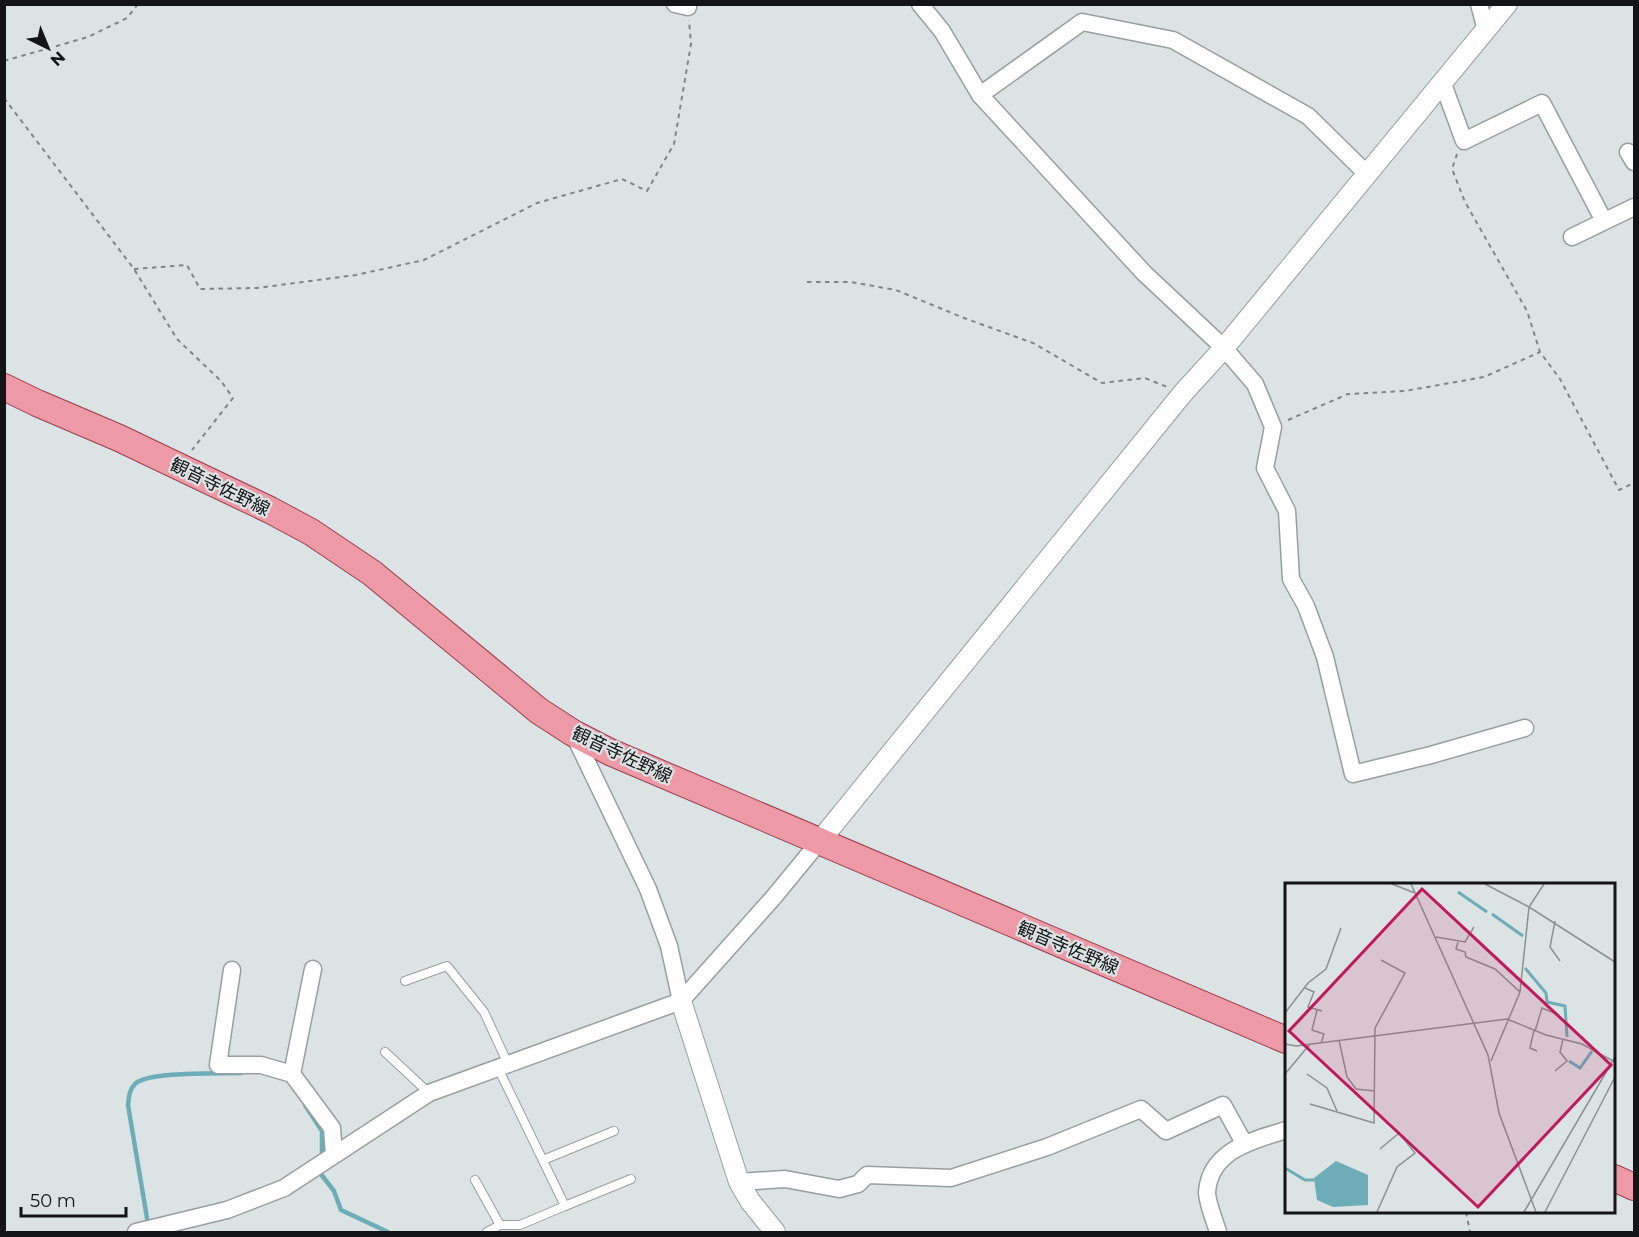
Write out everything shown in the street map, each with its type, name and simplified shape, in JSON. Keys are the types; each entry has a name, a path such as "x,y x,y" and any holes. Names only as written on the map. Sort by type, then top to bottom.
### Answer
{"main road":[{"name":"観音寺佐野線","path":"4,387 179,467 290,521 340,550 372,573 539,711 573,733 610,752 1285,1039"},
{"path":"1615,1178 1635,1187"}],"street":[{"path":"920,4 942,31 980,95 1144,273 1224,348 1255,384 1273,427 1265,468 1287,511 1291,579 1306,606 1325,657 1353,774 1525,728"},
{"path":"1479,4 1486,30"},
{"path":"136,1233 227,1210 284,1188 429,1093 681,1001 773,898 1183,393 1224,348 1508,4"},
{"path":"980,95 1082,22 1173,40 1308,116 1367,174"},
{"path":"1443,84 1464,141 1542,103 1604,221"},
{"path":"1572,237 1635,207"},
{"path":"573,733 648,889 669,946 681,1001 739,1182 750,1201 775,1233"},
{"path":"292,1074 313,969"},
{"path":"232,970 218,1065 261,1065 292,1074 332,1128 334,1154"},
{"path":"739,1182 785,1179 839,1189 858,1184 867,1175 951,1179 1047,1147 1141,1109 1166,1131 1223,1105 1244,1143"},
{"path":"1218,1233 1207,1194 1210,1174 1222,1158 1244,1143 1285,1131"}],"lane":[{"path":"405,981 447,966 484,1012 503,1066 565,1206"},
{"path":"385,1052 429,1093"},
{"path":"543,1160 614,1131"},
{"path":"487,1233 500,1226 520,1225 631,1179"},
{"path":"475,1180 500,1226"}],"path":[{"path":"4,61 88,37 127,18 138,4"},
{"path":"134,268 187,265 200,289 257,288 356,275 424,260 537,203 622,179 646,190 674,144 691,44 684,5"},
{"path":"4,98 134,268 177,339 221,381 232,398 179,467"},
{"path":"1464,141 1452,169 1465,202 1527,311 1540,352 1560,379 1619,490 1635,483"},
{"path":"807,282 851,282 896,290 1033,343 1102,383 1145,378 1183,393"},
{"path":"1273,427 1348,394 1405,391 1484,377 1540,352"},
{"path":"1466,1213 1470,1233"}],"waterway":[{"path":"148,1224 128,1105 135,1084 142,1080 169,1075 241,1073"},
{"path":"305,1105 322,1131 322,1158"},
{"path":"320,1169 320,1173 334,1191 341,1210 388,1232"}]}
